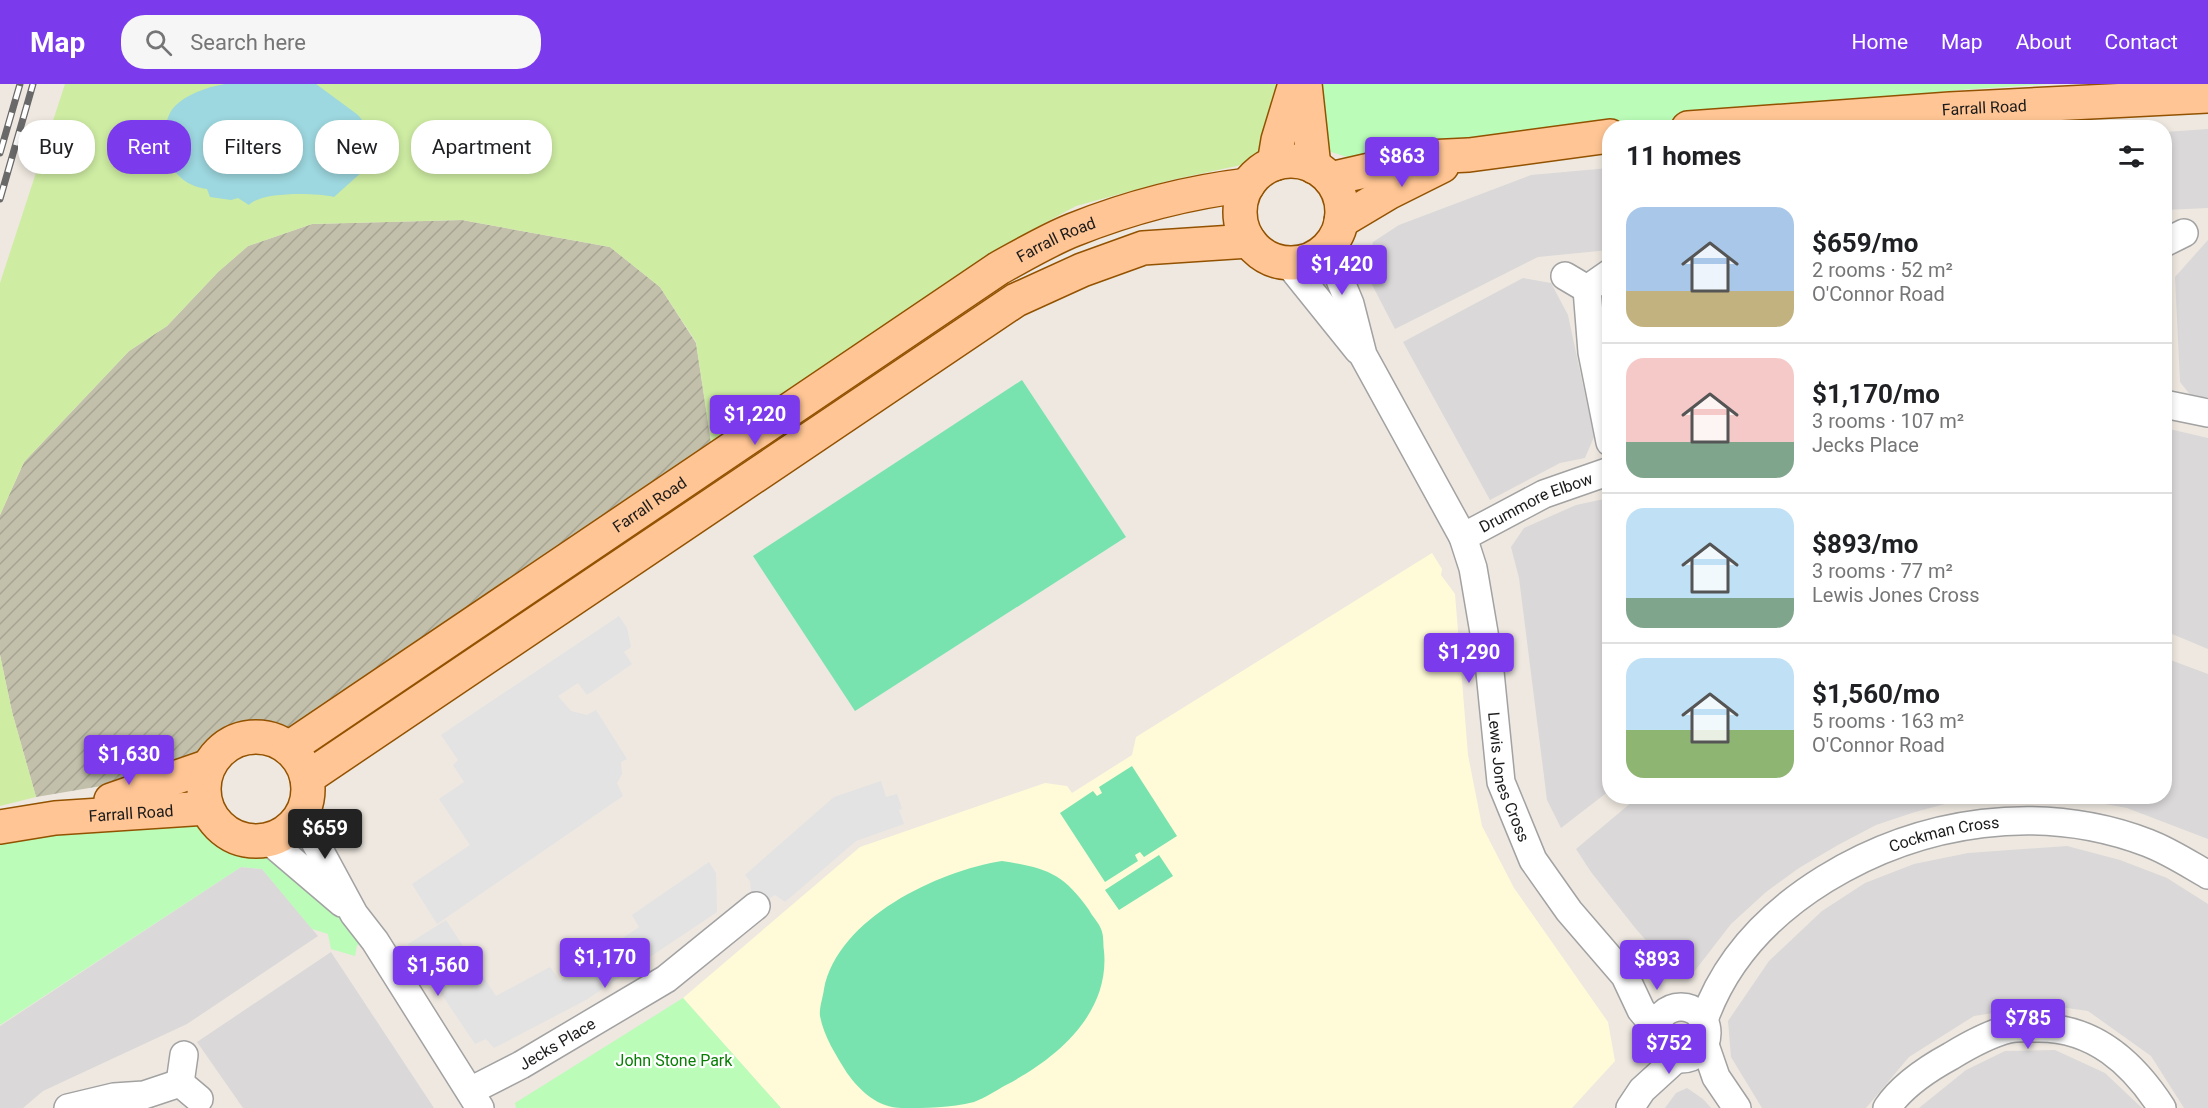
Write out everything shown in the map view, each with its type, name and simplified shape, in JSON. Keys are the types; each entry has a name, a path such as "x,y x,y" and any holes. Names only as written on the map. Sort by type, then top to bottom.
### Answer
{"main road":[{"path":"1274,164 1280,131 1295,84"},
{"path":"1305,84 1322,173"},
{"name":"Farrall Road","path":"1898,120 1950,118 2208,96"},
{"path":"1322,173 1426,157 1469,154 1602,137"},
{"path":"1334,235 1342,206 1338,192 1322,173 1301,162 1274,164 1255,176 1248,185 1241,204 1242,223 1250,241 1267,256 1288,263 1316,257 1334,235 1424,174 1469,154"},
{"name":"Farrall Road","path":"289,748 999,268 1072,230 1138,208 1217,189 1248,185"},
{"path":"307,778 1016,300 1082,270 1143,248 1250,241"},
{"path":"258,736 274,739 289,748 302,763 307,778 306,803 301,816 291,828 268,840 239,838 220,826 207,808 204,781 208,766 223,748 246,737 258,736"},
{"name":"Farrall Road","path":"55,818 154,787 208,766"},
{"name":"Farrall Road","path":"0,827 55,818 207,808"}],"street":[{"name":"Lewis Jones Cross","path":"1334,235 1363,355"},
{"name":"Lewis Jones Cross","path":"1288,263 1363,355 1463,537 1473,568 1489,662 1501,782 1533,860 1565,906 1625,976 1638,981 1680,1034"},
{"path":"1602,275 1576,282 1602,402"},
{"path":"2172,406 2208,413"},
{"name":"Drummore Elbow","path":"1463,537 1544,494 1602,474"},
{"path":"301,816 354,914"},
{"name":"Cockman Cross","path":"1680,1034 1757,932 1802,894 1853,862 1921,834 1956,826 1997,821 2075,825 2148,843 2208,875"},
{"path":"268,840 354,914 375,940 475,1099"},
{"name":"Jecks Place","path":"475,1099 521,1065 666,979 744,919 756,906"},
{"path":"1887,1108 1929,1069 1974,1042 2011,1028 2050,1028 2085,1036 2120,1055 2147,1085 2162,1108"},
{"path":"1636,1099 1648,1068 1680,1034 1716,1077 1737,1108"},
{"path":"68,1108 114,1097 190,1091 184,1055"}],"shaded area":[{"path":"2208,129 2208,208 2172,210 2172,132"},
{"path":"1602,169 1602,251 1538,257 1395,329 1366,273 1373,242 1399,225 1531,175"},
{"path":"462,220 610,247 660,287 696,343 711,442 547,559 300,726 252,730 235,735 197,765 172,774 36,797 12,712 0,655 0,515 24,462 129,351 167,326 218,272 248,246 312,224"},
{"path":"2208,240 2208,397 2192,397 2180,382 2175,277"},
{"path":"1523,278 1551,283 1568,315 1594,437 1585,458 1560,463 1490,500 1403,342"},
{"path":"2172,430 2208,438 2208,649 2172,634"},
{"path":"1602,499 1602,796 1561,828 1547,800 1519,578 1511,547 1524,528 1576,505"},
{"path":"1432,553 1442,569 1441,575 1455,594 1468,755 1482,826 1514,888 1608,1022 1615,1061 1572,1108 781,1108 683,998 860,847 1045,783 1067,786 1072,793 1132,755 1136,737"},
{"path":"619,616 627,628 631,647 624,652 632,664 587,695 578,683 558,696 571,711 587,715 596,710 627,759 621,762 622,774 617,783 623,796 437,924 412,884 470,845 439,799 464,782 453,765 458,760 441,735"},
{"path":"2172,661 2208,674 2208,839 2127,808 2105,804 2172,804"},
{"path":"881,781 886,797 897,794 904,824 856,841 785,902 775,895 767,900 751,892 750,881 745,875 834,797"},
{"path":"1630,804 1945,804 1876,825 1799,868 1766,892 1731,924 1690,977 1674,972 1636,929 1576,849"},
{"path":"2067,846 2120,860 2167,878 2208,904 2208,1108 2184,1108 2151,1056 2088,1011 2046,1005 1974,1016 1909,1057 1866,1108 1762,1108 1731,1057 1728,1021 1769,961 1822,911 1865,883 1914,864 1968,853"},
{"path":"709,862 716,873 717,912 586,1000 494,1048 486,1039 475,1044 408,944 446,920 496,996 550,967 560,981 639,927 632,915"},
{"path":"241,867 262,869 318,936 187,1024 43,1091 23,1108 0,1108 0,1026"},
{"path":"331,952 434,1108 243,1108 197,1042"},
{"path":"2055,1050 2105,1073 2142,1108 1919,1108 1966,1070 2005,1051"},
{"path":"1687,1088 1711,1108 1665,1108 1676,1093"}],"green space":[{"path":"65,84 1283,84 1261,153 1246,164 1171,180 1076,206 1010,242 711,442 696,342 660,287 610,247 462,220 312,224 248,246 218,272 167,326 129,351 24,462 0,515 0,283 36,174 95,174 95,120 53,120"},
{"path":"1313,84 2049,84 1959,90 1685,120 1602,120 1602,129 1347,157 1322,149"},
{"path":"1022,380 1126,537 855,711 753,556"},
{"path":"0,655 12,712 36,797 0,806"},
{"path":"1132,766 1177,836 1144,857 1140,852 1135,855 1138,861 1105,882 1060,813 1093,791 1097,796 1102,793 1099,787"},
{"path":"215,822 239,838 268,840 375,941 357,945 355,956 331,949 328,934 312,929 262,869 241,867 0,1025 0,827"},
{"path":"1159,855 1173,876 1119,910 1105,890"},
{"path":"1002,861 1030,866 1062,880 1080,898 1099,924 1103,937 1104,974 1089,1014 1061,1048 1043,1062 974,1102 938,1107 902,1108 877,1102 864,1092 847,1073 824,1031 820,1016 821,1006 833,964 849,940 894,902 949,875"},
{"name":"John Stone Park","path":"683,998 781,1108 516,1108 515,1103"}],"water":[{"path":"225,84 316,84 362,120 315,120 315,174 360,174 334,197 303,194 277,195 256,200 249,205 238,198 231,200 210,197 207,189 185,181 178,174 191,174 191,120 167,120 178,103 209,88"}],"railway":[{"path":"0,153 20,84"},
{"path":"0,199 33,84"}]}
